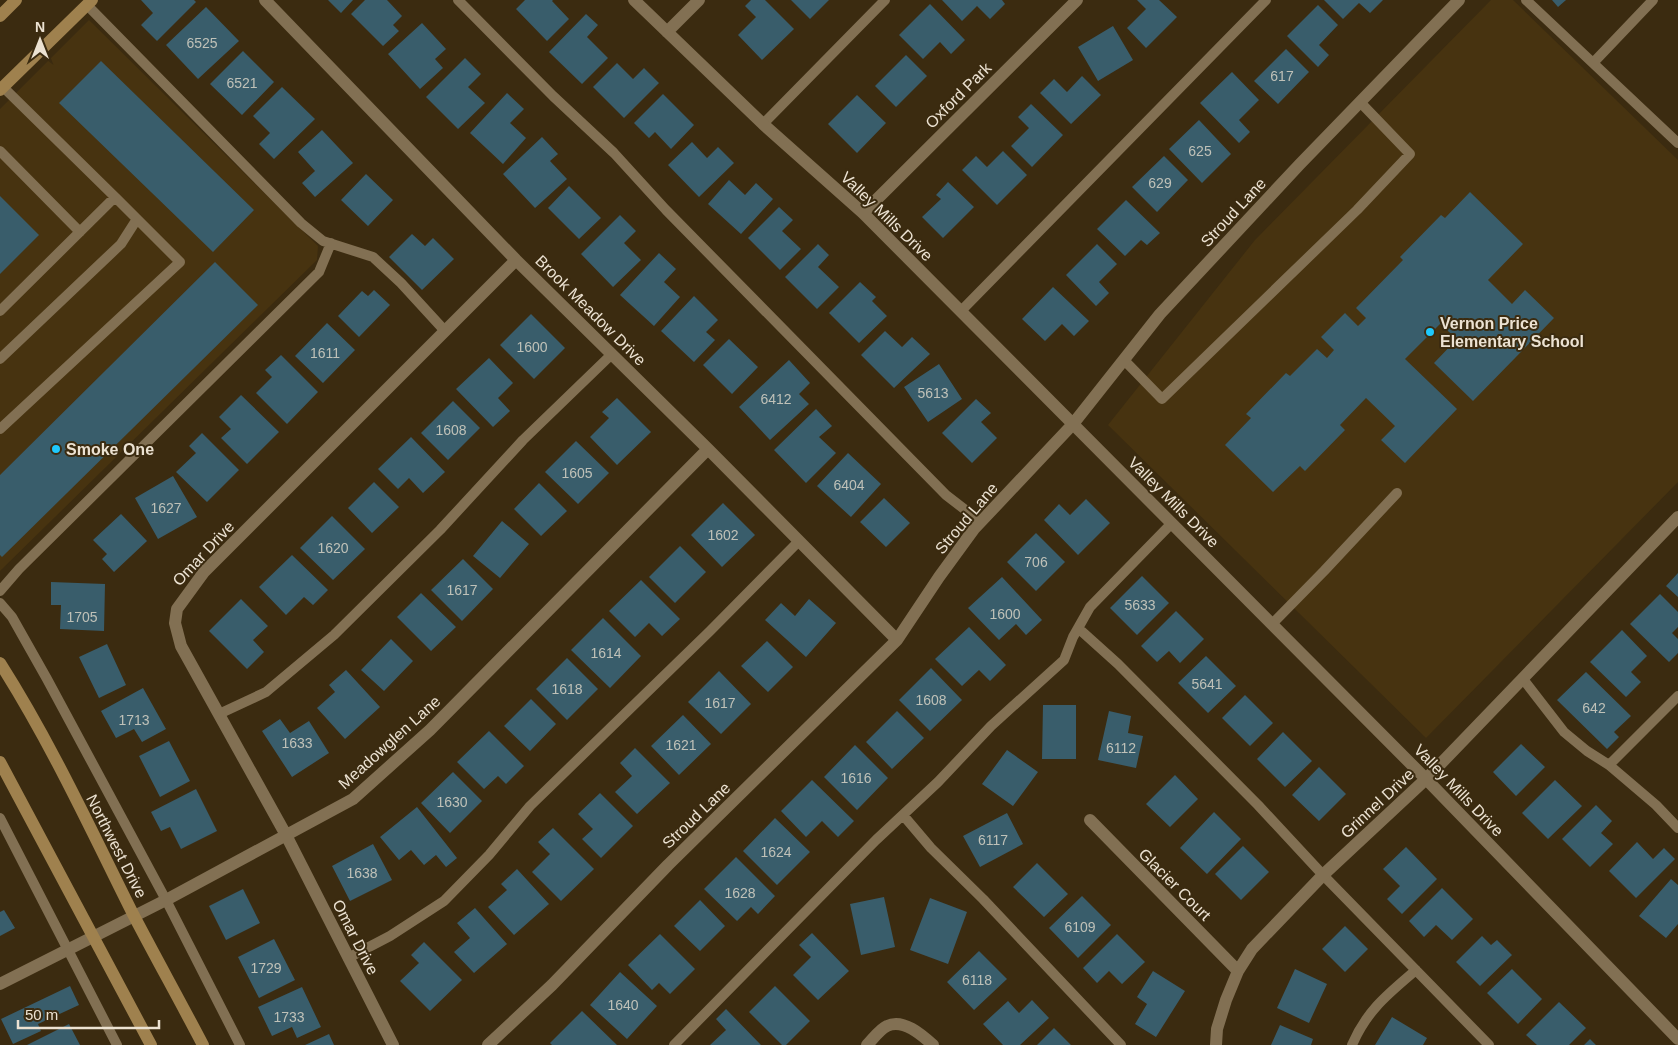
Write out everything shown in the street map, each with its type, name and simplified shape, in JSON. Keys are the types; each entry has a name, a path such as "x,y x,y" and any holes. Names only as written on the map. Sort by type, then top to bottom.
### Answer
{"main road":[{"path":"0,16 16,0"},
{"path":"1,87 90,2"},
{"name":"Northwest Drive","path":"0,663 76,800 134,916 203,1045"},
{"path":"0,762 151,1045"}],"street":[{"name":"Brook Meadow Drive","path":"265,0 516,260 708,449 897,640"},
{"name":"Valley Mills Drive","path":"634,0 763,124 863,213 1426,779 1678,1039"},
{"path":"667,32 699,0"},
{"name":"Oxford Park","path":"863,213 1076,0"},
{"name":"Stroud Lane","path":"488,1045 552,985 668,865 897,640 939,577 981,522 1073,424 1160,314 1459,0"},
{"name":"Omar Drive","path":"393,1045 286,835 181,646 175,623 177,609 182,599 204,572 516,260"},
{"name":"Meadowglen Lane","path":"0,984 166,900 353,799 430,730 708,449"},
{"name":"Grinnel Drive","path":"1216,1045 1217,1029 1238,971 1252,949 1323,875 1426,779 1678,517"},
{"name":"Glacier Court","path":"1090,820 1238,971"},
{"path":"867,1045 886,1026 894,1024 914,1029 933,1045"}],"lane":[{"path":"458,0 553,96 614,153 666,210 946,495 981,522"},
{"path":"763,124 885,0"},
{"path":"960,311 1266,0"},
{"path":"1526,0 1678,143"},
{"path":"1593,63 1653,0"},
{"path":"90,2 302,223 323,240 373,258 401,284 445,331"},
{"path":"0,429 180,262 1,87"},
{"path":"1124,360 1162,399 1357,210 1410,154 1360,102"},
{"path":"0,151 80,232"},
{"path":"0,311 115,197"},
{"path":"0,359 122,244 137,219"},
{"path":"0,591 19,569 319,272 331,243"},
{"path":"219,714 266,692 334,635 440,530 524,440 612,354"},
{"path":"1272,624 1397,493"},
{"path":"674,1045 721,996 938,782 991,726 1064,660 1073,637 1090,607 1172,523"},
{"path":"348,958 390,936 444,901 489,855 530,806 710,631 799,541"},
{"path":"0,603 12,618 47,679 166,900 240,1045"},
{"path":"1078,628 1118,664 1202,748 1323,875 1490,1045"},
{"path":"1523,679 1564,732 1587,752 1609,765 1656,805 1678,828"},
{"path":"1609,765 1678,696"},
{"path":"903,815 932,848 1122,1045"},
{"path":"0,818 117,1045"},
{"path":"1352,1045 1367,1015 1416,970"}],"shaded area":[{"name":"Vernon Price Elementary School","path":"1491,0 1513,0 1678,160 1678,482 1426,738 1108,425 1255,240"},
{"path":"89,20 318,246 317,260 0,571 0,109"}],"building":[{"path":"141,0 194,0 196,2 157,41 141,25 153,13"},
{"path":"328,0 353,0 341,13"},
{"path":"365,0 387,0 402,16 393,25 399,31 383,46 351,14"},
{"path":"525,0 553,0 569,19 547,41 516,9"},
{"path":"751,0 765,0 794,29 762,60 738,35 756,17 745,6"},
{"path":"791,0 829,0 810,19"},
{"path":"942,0 1002,0 1005,4 990,19 977,6 962,21"},
{"path":"1137,0 1159,0 1177,17 1146,48 1127,28 1146,9"},
{"path":"1324,0 1383,0 1370,13 1359,3 1343,19"},
{"path":"1552,0 1566,0 1558,7"},
{"path":"930,4 965,40 951,54 940,42 923,59 899,35"},
{"path":"1318,5 1338,25 1319,45 1329,55 1318,67 1287,36"},
{"path":"206,7 239,41 198,79 166,45"},
{"path":"586,14 598,25 587,37 608,58 582,84 549,52"},
{"path":"422,23 446,49 435,59 443,68 420,89 388,54"},
{"path":"1113,26 1133,60 1098,81 1078,47"},
{"path":"1286,49 1309,72 1278,104 1254,81"},
{"path":"243,51 274,82 242,115 210,84"},
{"path":"906,55 927,76 896,107 875,86"},
{"path":"465,58 481,74 468,87 485,103 458,129 426,97"},
{"path":"101,61 254,210 213,252 59,103"},
{"path":"617,63 633,79 644,68 659,83 624,118 593,87"},
{"path":"1232,72 1259,100 1239,120 1250,132 1239,143 1200,103"},
{"path":"1082,76 1101,95 1071,124 1040,93 1054,79 1067,92"},
{"path":"282,87 315,119 274,159 259,144 270,133 253,116"},
{"path":"507,93 524,109 510,123 526,138 503,164 470,133"},
{"path":"663,94 694,125 671,149 655,132 649,138 634,123"},
{"path":"857,95 886,123 857,153 828,124"},
{"path":"1031,104 1063,135 1032,167 1011,146 1029,128 1018,117"},
{"path":"1199,120 1231,154 1202,183 1169,149"},
{"path":"322,130 353,163 315,197 302,183 315,171 298,152"},
{"path":"542,137 558,154 550,161 567,179 535,208 503,174"},
{"path":"692,142 707,158 718,147 734,163 699,197 668,165"},
{"path":"1003,151 1027,175 997,205 962,170 976,156 987,167"},
{"path":"1164,156 1188,180 1157,212 1132,187"},
{"path":"366,174 393,200 368,226 341,200"},
{"path":"729,180 745,195 756,183 773,199 741,234 708,204"},
{"path":"948,182 974,207 943,238 922,217 941,199 936,195"},
{"path":"569,186 601,218 579,239 548,208"},
{"path":"1470,192 1523,244 1488,280 1512,304 1525,290 1554,318 1473,401 1434,363 1457,339 1440,324 1405,359 1457,409 1405,463 1381,440 1395,426 1366,398 1340,425 1345,430 1305,471 1300,466 1273,492 1225,445 1251,418 1246,414 1286,373 1290,376 1317,349 1327,358 1334,350 1321,337 1345,313 1358,326 1366,318 1356,308 1403,260 1400,257 1441,215 1445,218"},
{"path":"0,196 39,235 0,274"},
{"path":"1126,200 1160,233 1147,245 1141,240 1125,256 1097,229"},
{"path":"779,207 793,220 782,231 801,249 780,270 748,238"},
{"path":"620,215 636,231 624,243 641,260 613,287 581,254"},
{"path":"412,234 425,246 433,238 454,259 422,290 389,257"},
{"path":"818,244 829,255 818,267 839,287 817,309 785,277"},
{"path":"1097,244 1117,264 1099,282 1109,293 1096,306 1066,275"},
{"path":"659,253 676,269 664,282 680,297 654,326 620,295"},
{"path":"215,262 258,305 2,557 0,555 0,475"},
{"path":"860,282 876,297 872,301 887,316 859,343 829,313"},
{"path":"1053,287 1089,321 1074,336 1062,324 1045,341 1022,319"},
{"path":"374,290 390,305 359,337 338,316 362,291 368,296"},
{"path":"694,296 718,320 706,332 715,340 694,362 661,331"},
{"path":"531,314 565,348 534,379 500,345"},
{"path":"327,323 355,350 323,383 295,356"},
{"path":"885,331 902,347 912,337 930,354 894,388 861,355"},
{"path":"729,339 758,367 732,394 703,365"},
{"path":"281,355 318,392 287,424 256,393 272,377 265,370"},
{"path":"489,358 513,383 498,398 510,411 493,427 456,389"},
{"path":"789,360 810,383 799,394 809,404 770,440 739,407"},
{"path":"939,364 962,399 928,422 904,387"},
{"path":"241,395 279,432 247,464 221,438 231,429 219,417"},
{"path":"617,398 651,432 617,465 590,437 609,418 602,412"},
{"path":"976,399 991,413 981,422 997,438 972,463 942,433"},
{"path":"453,401 480,428 448,460 421,433"},
{"path":"816,409 832,426 819,437 836,453 806,483 774,450"},
{"path":"202,433 239,470 207,502 176,472 196,453 189,446"},
{"path":"411,437 445,472 423,493 409,478 398,489 378,469"},
{"path":"576,441 609,473 578,504 545,472"},
{"path":"848,453 881,484 851,517 817,486"},
{"path":"173,476 197,517 158,539 135,498"},
{"path":"374,482 399,507 372,533 348,508"},
{"path":"539,483 567,511 541,536 514,509"},
{"path":"884,498 910,523 886,547 860,522"},
{"path":"1086,499 1110,523 1078,555 1044,520 1059,504 1070,515"},
{"path":"723,503 755,535 722,567 691,535"},
{"path":"121,514 147,541 114,572 102,559 107,554 93,540"},
{"path":"332,516 365,549 333,580 300,548"},
{"path":"502,521 529,544 500,578 473,556"},
{"path":"1036,533 1065,562 1036,591 1007,562"},
{"path":"680,546 706,572 675,603 649,577"},
{"path":"292,555 328,590 313,605 304,597 286,615 259,587"},
{"path":"463,559 493,589 462,621 431,590"},
{"path":"1678,573 1678,597 1666,586"},
{"path":"1142,576 1169,603 1137,635 1110,608"},
{"path":"1002,577 1042,620 1026,635 1016,624 999,640 968,608"},
{"path":"641,580 680,619 662,636 649,623 635,637 609,611"},
{"path":"51,582 105,584 104,631 60,629 61,605 51,605"},
{"path":"421,593 456,627 431,651 397,617"},
{"path":"1660,594 1678,612 1678,627 1672,633 1678,639 1678,653 1669,662 1630,624"},
{"path":"241,599 268,626 253,640 264,652 247,669 209,631"},
{"path":"809,599 836,623 806,657 765,620 781,603 795,616"},
{"path":"1176,611 1204,639 1180,663 1169,651 1157,662 1141,646"},
{"path":"603,618 641,656 610,688 571,650"},
{"path":"969,627 1006,665 990,681 979,670 962,686 935,659"},
{"path":"1622,630 1647,656 1631,672 1641,682 1626,697 1590,662"},
{"path":"391,639 413,661 384,691 361,670"},
{"path":"767,641 793,667 768,692 741,666"},
{"path":"107,644 126,685 99,698 79,657"},
{"path":"1206,656 1236,686 1208,713 1178,683"},
{"path":"567,658 598,689 567,720 536,689"},
{"path":"931,668 962,700 930,731 899,700"},
{"path":"346,670 380,707 345,739 317,708 335,692 329,685"},
{"path":"719,671 751,704 721,734 688,702"},
{"path":"1586,672 1631,716 1614,732 1619,737 1607,749 1557,700"},
{"path":"143,688 166,729 142,742 134,729 116,738 101,711"},
{"path":"1245,695 1273,723 1250,746 1222,718"},
{"path":"531,699 556,724 530,751 504,726"},
{"path":"1043,705 1076,705 1076,759 1042,759"},
{"path":"897,711 924,738 892,769 866,742"},
{"path":"1109,711 1131,716 1128,733 1143,736 1136,768 1098,760"},
{"path":"683,715 711,744 679,775 651,746"},
{"path":"280,719 290,733 309,721 329,753 292,777 262,731"},
{"path":"489,731 524,766 506,784 498,776 484,789 457,762"},
{"path":"1283,732 1312,761 1285,787 1257,759"},
{"path":"169,741 190,781 160,797 139,756"},
{"path":"1521,744 1545,767 1516,796 1493,772"},
{"path":"855,745 888,778 857,810 824,777"},
{"path":"635,748 670,783 637,814 615,792 632,776 620,763"},
{"path":"1007,750 1038,772 1013,806 982,784"},
{"path":"1319,767 1346,794 1319,821 1292,795"},
{"path":"453,772 482,801 450,833 421,803"},
{"path":"1175,775 1198,799 1170,827 1146,804"},
{"path":"812,780 854,821 838,837 822,821 806,837 781,811"},
{"path":"1555,780 1582,806 1548,839 1522,813"},
{"path":"196,789 217,831 181,849 170,827 161,831 151,812"},
{"path":"600,793 633,826 601,858 582,839 593,829 578,814"},
{"path":"1596,805 1612,821 1601,833 1613,844 1590,867 1562,839"},
{"path":"417,807 457,858 446,867 436,855 424,865 411,850 399,860 380,837"},
{"path":"1214,812 1241,839 1207,874 1180,848"},
{"path":"1007,813 1023,844 980,867 963,836"},
{"path":"775,818 810,852 777,885 743,851"},
{"path":"553,828 594,869 561,901 532,872 550,854 538,842"},
{"path":"1637,842 1653,859 1664,848 1675,859 1636,898 1609,871"},
{"path":"373,844 392,880 350,901 332,866"},
{"path":"1243,846 1269,872 1241,900 1215,874"},
{"path":"1406,847 1437,879 1402,914 1387,899 1400,886 1383,869"},
{"path":"736,857 775,896 758,914 751,907 737,921 704,889"},
{"path":"1037,863 1068,894 1044,917 1013,887"},
{"path":"517,869 549,904 514,935 488,907 507,890 501,884"},
{"path":"1671,879 1678,885 1678,924 1666,938 1639,916"},
{"path":"1442,888 1473,919 1452,940 1436,925 1424,937 1409,921"},
{"path":"243,889 260,923 226,940 209,906"},
{"path":"1082,896 1111,925 1078,958 1049,928"},
{"path":"884,897 895,947 861,955 850,904"},
{"path":"930,898 967,912 948,964 910,950"},
{"path":"700,900 725,926 700,951 674,926"},
{"path":"475,908 507,944 474,973 454,952 470,938 457,923"},
{"path":"4,910 15,928 0,936 0,912"},
{"path":"1345,926 1368,949 1345,972 1322,949"},
{"path":"812,933 849,971 818,1000 793,975 811,957 799,945"},
{"path":"660,934 695,969 670,994 659,983 652,990 628,965"},
{"path":"1117,934 1145,962 1122,984 1109,971 1097,983 1083,968"},
{"path":"1482,936 1491,945 1497,940 1512,955 1480,986 1456,962"},
{"path":"274,939 295,980 259,998 238,957"},
{"path":"424,942 462,980 430,1011 400,981 419,963 411,955"},
{"path":"979,951 1007,979 974,1010 947,982"},
{"path":"1295,969 1327,984 1309,1023 1277,1008"},
{"path":"1512,969 1542,999 1518,1024 1487,993"},
{"path":"1153,971 1185,991 1156,1037 1135,1024 1147,1004 1137,997"},
{"path":"620,972 657,1006 627,1039 590,1005"},
{"path":"70,986 79,1005 38,1024 41,1031 13,1044 1,1019"},
{"path":"775,986 810,1021 786,1045 782,1045 749,1012"},
{"path":"302,987 321,1027 297,1038 292,1027 272,1036 258,1007"},
{"path":"1032,1000 1049,1018 1020,1045 1003,1045 983,1024 1008,1001 1019,1013"},
{"path":"1559,1002 1586,1028 1569,1045 1537,1045 1526,1035"},
{"path":"726,1009 761,1045 710,1045 726,1030 716,1019"},
{"path":"582,1011 617,1045 552,1045 550,1043"},
{"path":"1392,1017 1427,1038 1423,1045 1375,1045"},
{"path":"69,1024 80,1045 27,1045"},
{"path":"1280,1025 1313,1039 1311,1045 1271,1045"},
{"path":"1054,1028 1071,1045 1037,1045"},
{"path":"329,1034 334,1045 305,1045"},
{"path":"1590,1039 1596,1045 1584,1045"}],"place":[{"name":"Vernon Price Elementary School","path":"1430,332"},
{"name":"Smoke One","path":"56,449"}]}
